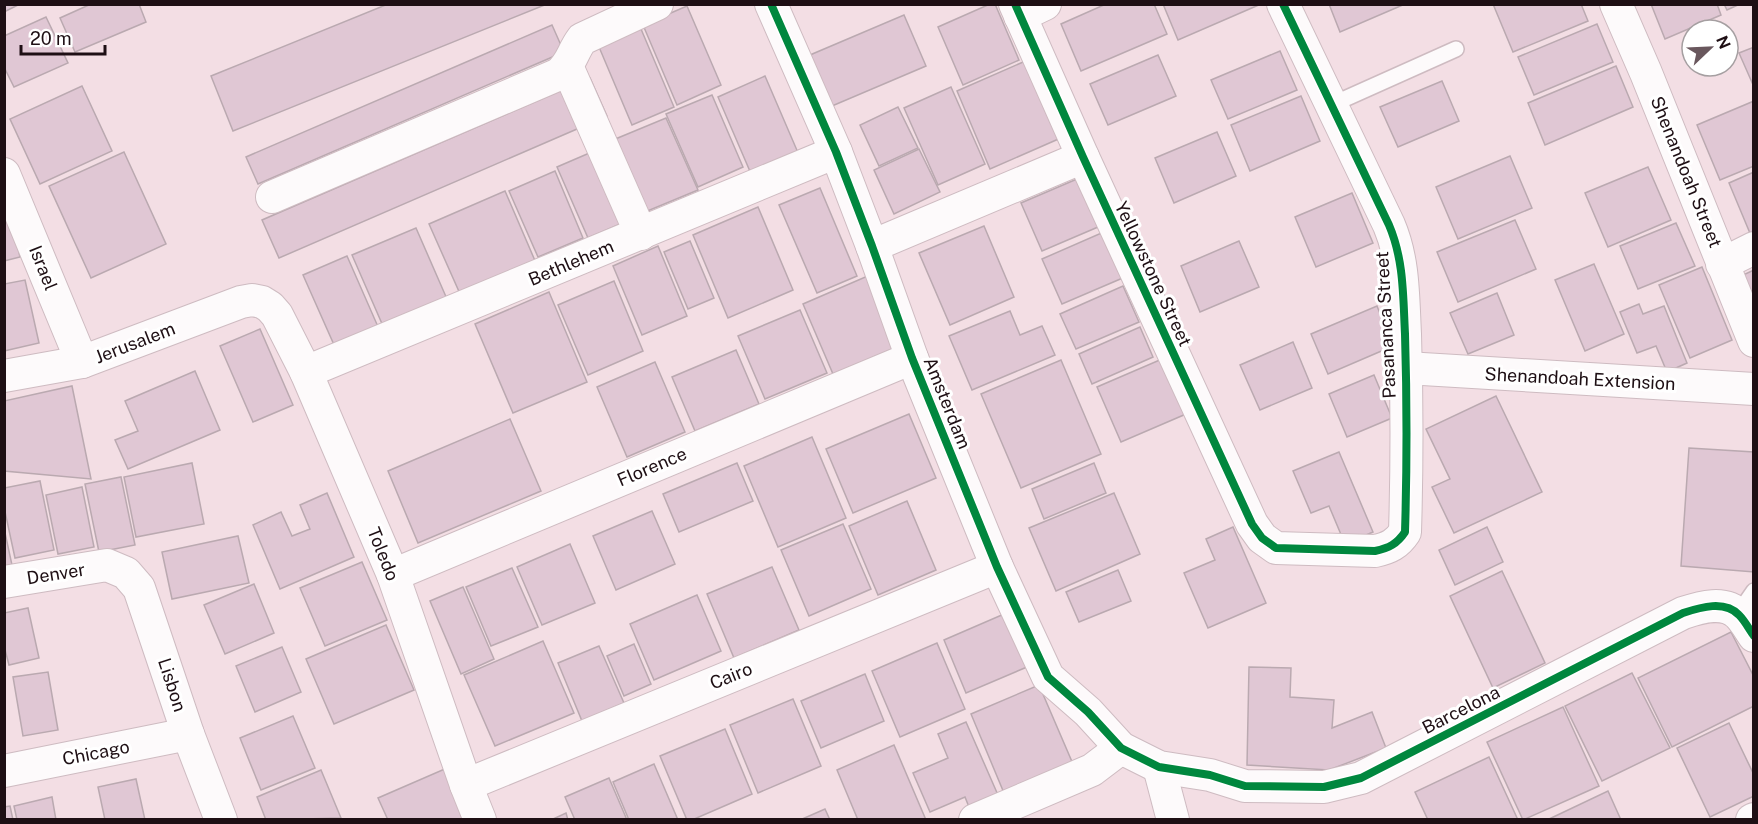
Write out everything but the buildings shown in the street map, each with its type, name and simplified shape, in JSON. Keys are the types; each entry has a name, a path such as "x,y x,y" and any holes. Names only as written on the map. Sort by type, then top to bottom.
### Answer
{"street":[{"path":"273,197 557,75 567,66 582,39 657,4"},
{"name":"Amsterdam","path":"771,4 836,152 912,358 997,567 1048,677 1088,712 1120,748 1159,767"},
{"name":"Pasananca Street","path":"1276,548 1375,551 1389,548 1406,532 1406,368 1401,263 1397,243 1283,4"},
{"name":"Shenandoah Street","path":"1616,4 1754,341"},
{"name":"Yellowstone Street","path":"1027,8 1083,157 1252,524 1262,538 1276,548"},
{"path":"567,66 641,234"},
{"name":"Bethlehem","path":"306,372 836,152"},
{"path":"872,246 1083,157"},
{"name":"Israel","path":"4,174 82,362"},
{"path":"1722,264 1754,248"},
{"name":"Jerusalem","path":"4,375 82,362 241,302 252,300 262,302"},
{"name":"Toledo","path":"262,302 277,315 306,372 393,575 480,819"},
{"name":"Florence","path":"393,575 912,358"},
{"name":"Shenandoah Extension","path":"1406,368 1754,389"},
{"name":"Denver","path":"4,582 107,565"},
{"name":"Lisbon","path":"107,565 126,573 140,588 188,734 221,819"},
{"name":"Cairo","path":"466,785 997,567"},
{"name":"Barcelona","path":"1159,767 1210,775 1245,786 1324,787 1361,778 1683,613 1704,607 1723,607 1748,614"},
{"name":"Chicago","path":"4,771 188,734"},
{"path":"975,819 1092,771 1120,748"},
{"path":"1159,767 1173,819"}],"lane":[{"path":"1331,105 1456,49"}],"cycle path":[{"path":"771,4 836,152 912,358 997,567 1048,677 1088,712 1121,748 1159,767 1210,775 1245,786 1324,787 1361,778 1683,613 1712,606 1727,608 1739,615 1754,636"},
{"path":"1015,4 1252,524 1262,538 1276,548 1375,551 1392,545 1405,532 1406,384 1404,306 1398,251 1389,225 1283,4"}]}
